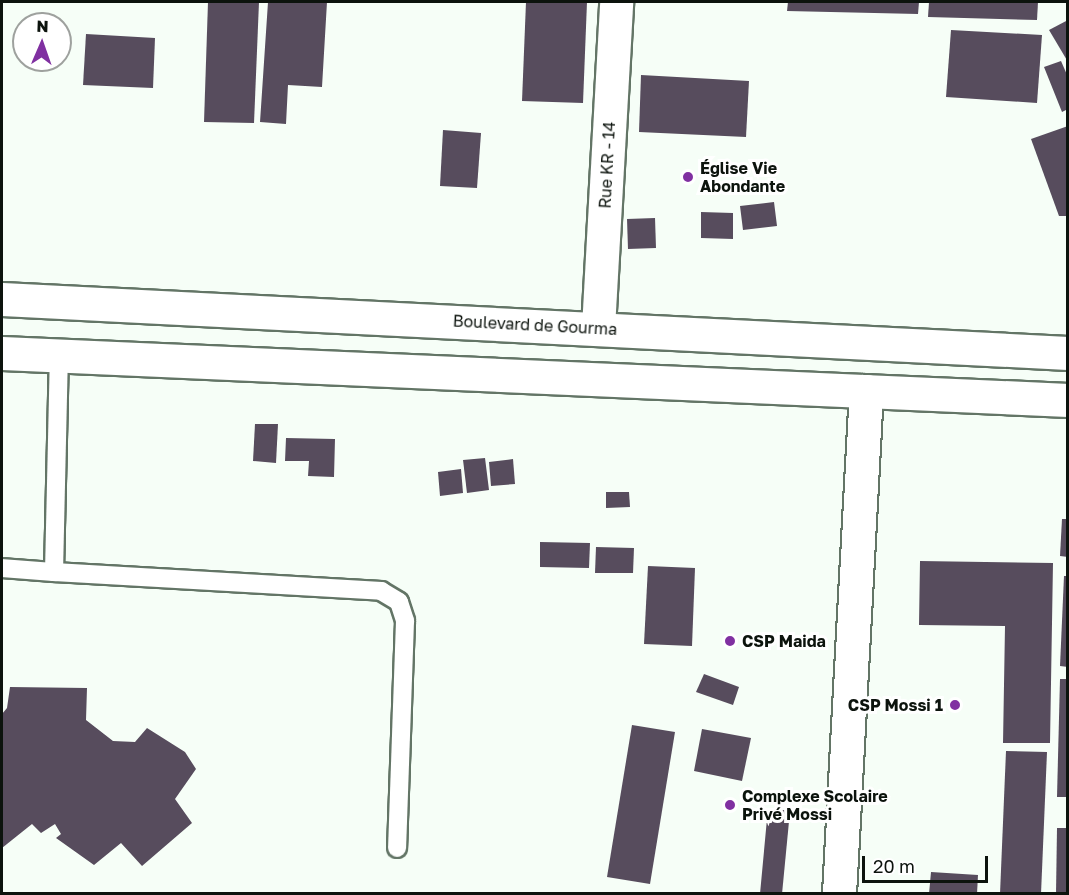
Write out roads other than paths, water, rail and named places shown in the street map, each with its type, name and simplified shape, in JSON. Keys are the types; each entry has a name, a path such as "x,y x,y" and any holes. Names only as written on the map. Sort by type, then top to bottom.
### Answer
{"main road":[{"name":"Rue KR - 14","path":"598,328 616,2"},
{"name":"Boulevard de Gourma","path":"2,298 1068,353"},
{"path":"2,353 1068,400"},
{"path":"839,894 866,391"}],"lane":[{"path":"54,572 59,356"},
{"path":"2,568 381,591 399,602 405,621 397,848"}],"place":[{"name":"Église Vie Abondante","path":"688,177"},
{"name":"CSP Maida","path":"730,641"},
{"name":"CSP Mossi 1","path":"955,705"},
{"name":"Complexe Scolaire Privé Mossi","path":"730,805"}]}
